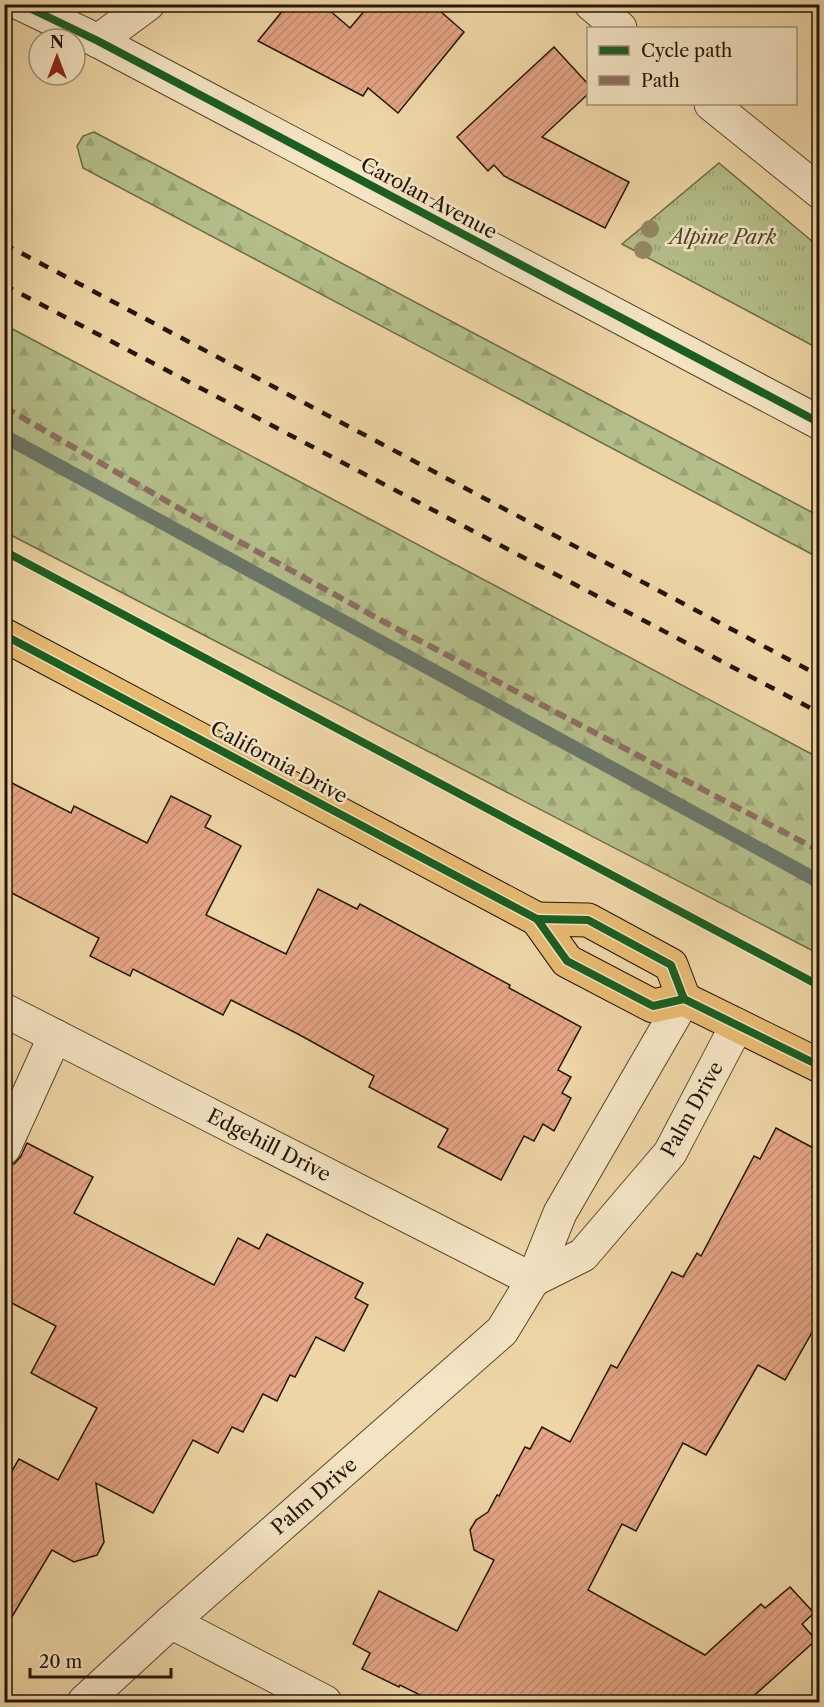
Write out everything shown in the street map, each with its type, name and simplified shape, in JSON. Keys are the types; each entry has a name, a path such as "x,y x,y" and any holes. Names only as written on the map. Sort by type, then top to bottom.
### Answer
{"main road":[{"name":"California Drive","path":"4,635 537,919 567,961 653,1006 684,999 671,965 588,920 537,919"},
{"path":"684,999 819,1066"}],"street":[{"name":"Carolan Avenue","path":"21,4 98,41 819,423"},
{"path":"98,41 148,4"},
{"path":"591,4 619,27"},
{"path":"712,105 819,192"},
{"name":"Palm Drive","path":"84,1702 171,1622 502,1331 533,1281 560,1213 684,999"},
{"name":"Edgehill Drive","path":"4,1010 533,1281"},
{"name":"Palm Drive","path":"533,1281 583,1255 670,1153 737,1025"},
{"path":"4,1148 55,1036"},
{"path":"171,1622 326,1702"}],"green space":[{"path":"94,132 819,516 819,558 83,168 77,146 83,136"},
{"name":"Alpine Park","path":"719,163 819,247 819,349 622,244"},
{"path":"5,325 819,758 819,954 5,532"}],"building":[{"path":"288,4 322,4 350,28 370,4 432,4 464,32 398,113 368,88 363,96 258,41"},
{"path":"554,47 587,83 587,95 542,137 629,182 605,228 504,176 494,165 488,171 457,137"},
{"path":"4,779 71,813 74,806 147,843 171,796 211,816 205,827 241,846 206,915 286,954 318,889 357,909 360,904 510,985 509,988 581,1027 558,1070 571,1077 562,1093 571,1098 554,1131 543,1124 534,1141 524,1136 501,1180 438,1147 448,1129 369,1087 374,1076 298,1034 231,1000 223,1015 133,969 130,976 90,956 99,938 4,889"},
{"path":"776,1128 819,1151 819,1320 785,1380 758,1365 706,1455 683,1443 636,1531 622,1524 588,1590 705,1655 761,1604 765,1608 790,1587 814,1613 802,1624 816,1640 747,1702 434,1702 362,1669 370,1653 353,1644 379,1591 457,1631 494,1560 474,1550 470,1530 476,1520 488,1512 525,1447 530,1449 542,1427 570,1442 611,1365 617,1368 672,1272 683,1277 697,1253 701,1256 754,1156 760,1159"},
{"path":"27,1143 93,1177 74,1213 214,1285 238,1238 259,1249 267,1234 363,1283 355,1298 368,1305 344,1351 316,1337 295,1377 290,1375 277,1401 263,1394 243,1432 232,1427 218,1453 193,1440 153,1513 96,1483 104,1542 97,1555 74,1562 52,1550 4,1630 4,1484 19,1459 58,1480 97,1408 31,1373 56,1326 4,1299 4,1174 9,1166 21,1156"}],"waterway":[{"path":"4,436 820,882"}],"railway":[{"path":"4,244 820,676"},
{"path":"4,285 820,713"}],"marked path":[{"path":"4,407 175,506 386,623 820,851"}],"cycle path":[{"path":"21,4 98,41 820,423"},
{"path":"4,551 820,986"},
{"path":"4,635 537,919 567,961 653,1006 684,999 820,1066"},
{"path":"537,919 588,920 671,965 684,999"}]}
